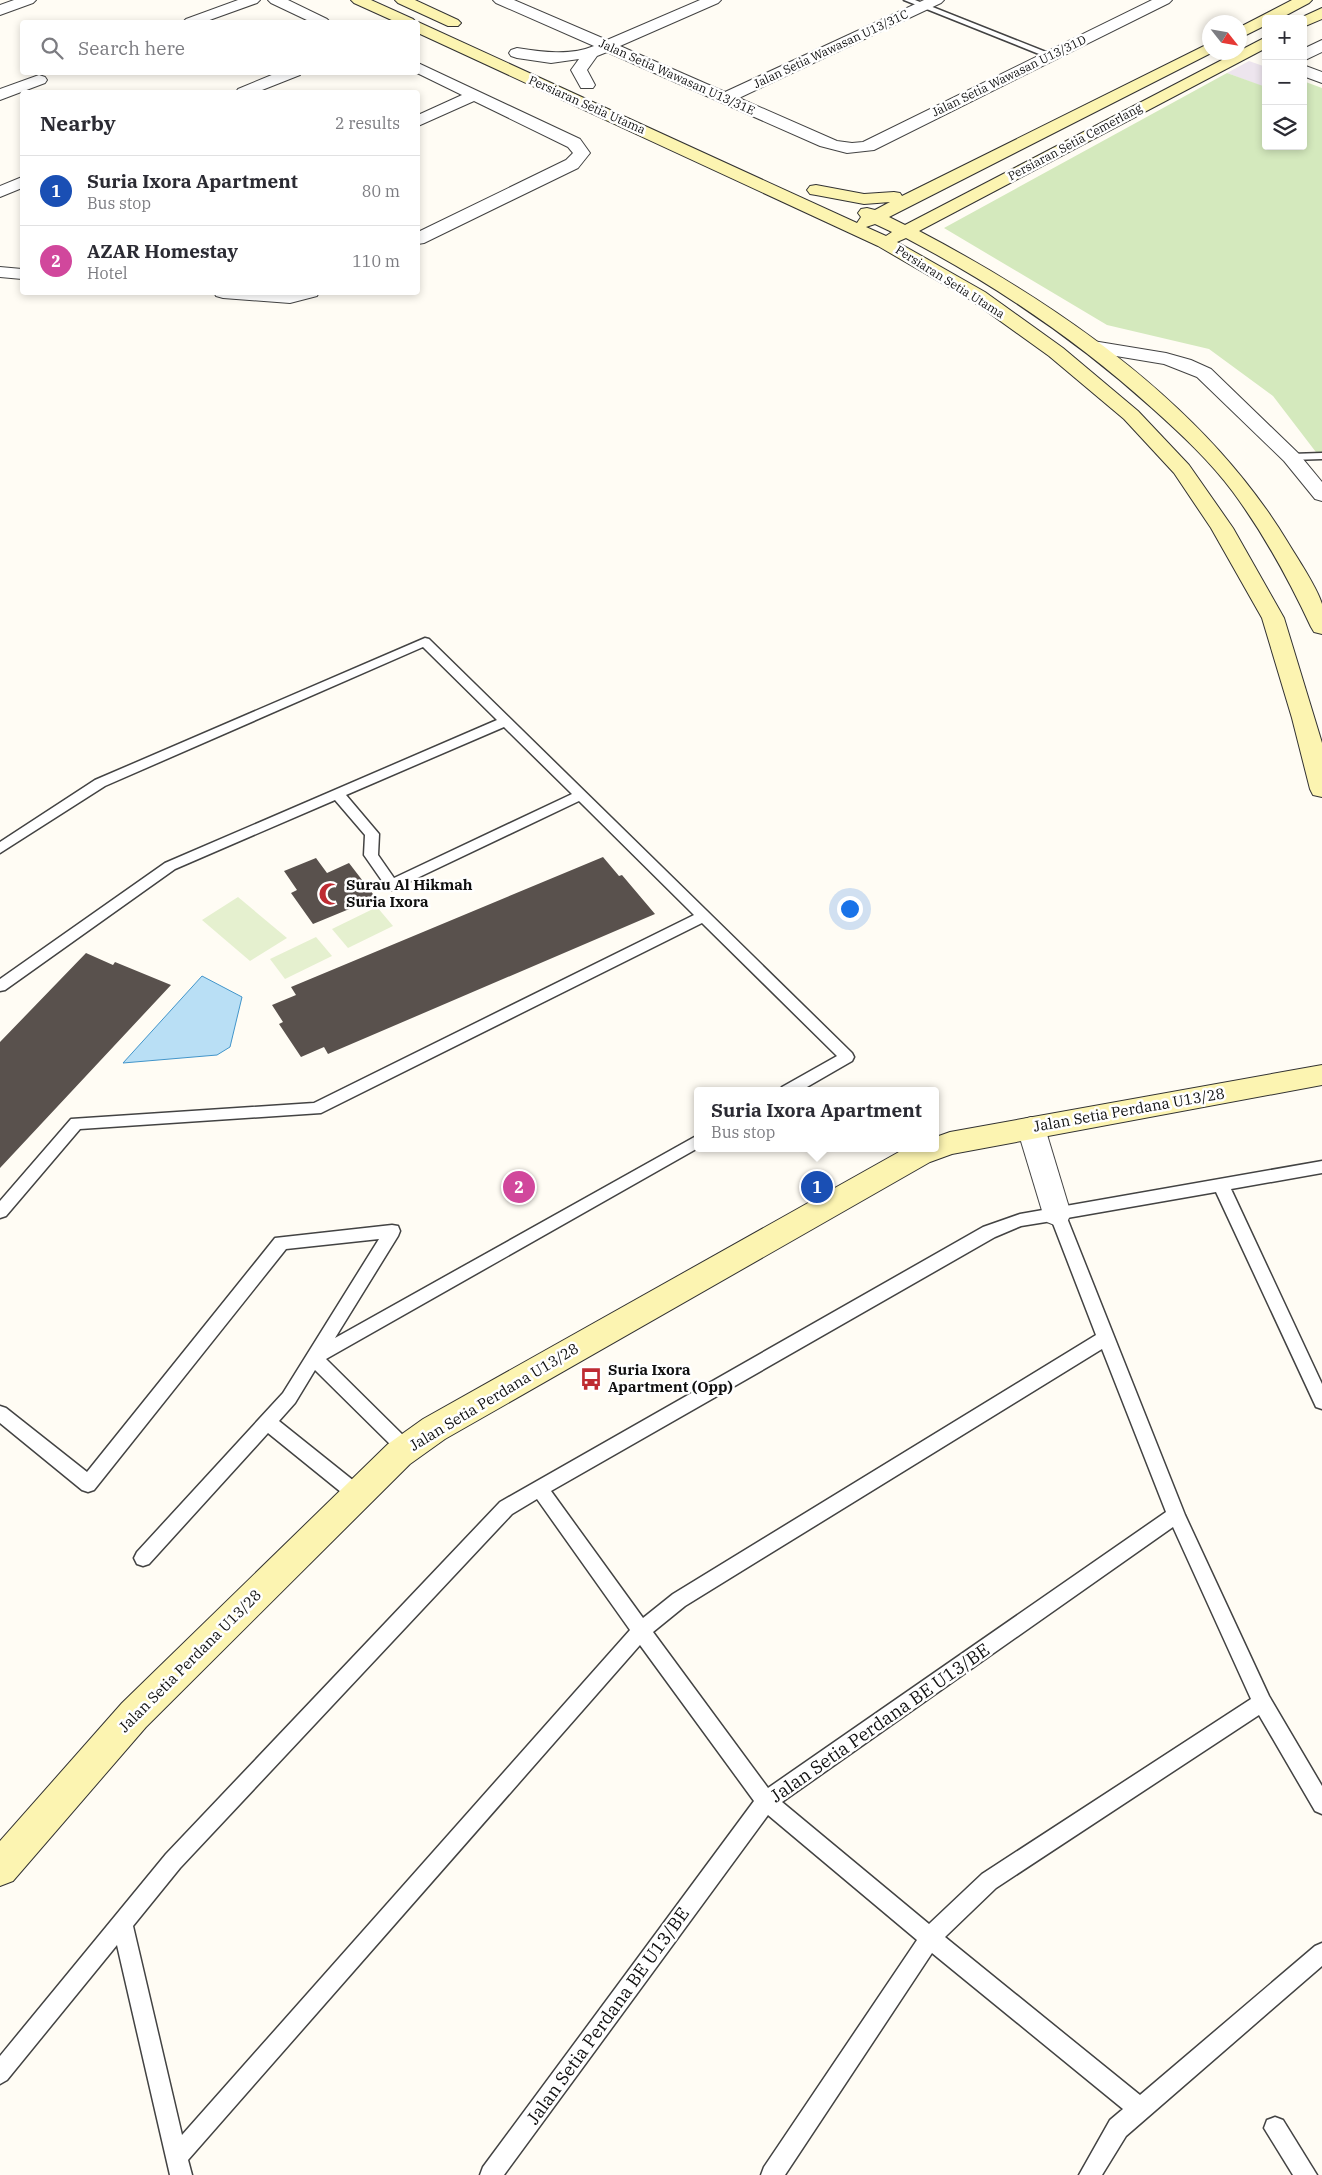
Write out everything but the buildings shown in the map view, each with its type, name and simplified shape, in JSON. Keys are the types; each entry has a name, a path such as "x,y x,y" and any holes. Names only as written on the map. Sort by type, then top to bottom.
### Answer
{"street":[{"path":"0,10 28,0"},
{"path":"197,20 252,0"},
{"path":"276,0 318,20"},
{"path":"359,0 404,20"},
{"path":"403,0 466,29"},
{"name":"Jalan Setia Wawasan U13/31E","path":"501,0 838,147 853,149"},
{"path":"517,53 552,58 591,53 713,0"},
{"name":"Jalan Setia Wawasan U13/31D","path":"853,149 868,146 1164,0"},
{"path":"1274,15 1304,0"},
{"name":"Jalan Setia Wawasan U13/31C","path":"726,98 930,3"},
{"path":"1307,20 1322,12"},
{"path":"1247,28 1262,21"},
{"name":"Persiaran Setia Utama","path":"420,28 884,242 978,296 1056,352 1131,415 1182,469 1222,528 1273,618 1304,718 1322,789"},
{"name":"Persiaran Setia Cemerlang","path":"884,242 907,232 1262,44"},
{"name":"Persiaran Setia Utama","path":"500,45 604,93"},
{"path":"1307,54 1322,45"},
{"name":"Persiaran Setia Cemerlang","path":"854,227 1202,52"},
{"path":"587,86 579,70 591,53"},
{"path":"420,69 574,143 582,153 572,164 420,238"},
{"path":"1307,72 1322,78"},
{"path":"249,90 286,75"},
{"path":"0,94 39,80"},
{"path":"420,120 475,96"},
{"name":"Persiaran Setia Utama","path":"798,182 907,232 1012,292 1093,347 1141,387 1188,431 1238,485 1277,540 1322,627"},
{"path":"0,192 20,183"},
{"path":"816,190 864,199 918,196"},
{"path":"0,272 20,274"},
{"path":"263,295 290,297 298,295"},
{"path":"1093,347 1166,359 1184,364 1204,373 1291,457 1322,495"},
{"name":"Jalan Setia Perdana U13/28","path":"939,1147 950,1143 1322,1075"},
{"path":"1031,1128 1057,1214"},
{"name":"Jalan Setia Perdana U13/28","path":"0,1868 134,1715 406,1449 443,1424 925,1152"}],"lane":[{"path":"908,0 930,3 1052,56"},
{"path":"1291,457 1322,456"},
{"path":"0,848 100,783 425,642 847,1057 795,1087"},
{"path":"0,986 170,866 506,721"},
{"path":"337,794 372,834 371,854 392,885 580,795"},
{"path":"0,1212 76,1122 316,1109 704,916"},
{"path":"314,1358 694,1143"},
{"path":"0,2073 173,1861 506,1508 988,1232 1020,1220 1322,1167"},
{"path":"1221,1185 1322,1402"},
{"path":"1057,1214 1176,1515 1262,1702 1322,1804"},
{"path":"0,1413 88,1484 281,1243 392,1231 289,1398 143,1558"},
{"path":"179,2166 641,1631 679,1600 1105,1338"},
{"path":"314,1358 406,1449"},
{"path":"267,1422 358,1495"},
{"path":"539,1488 766,1801 930,1938 1140,2108"},
{"name":"Jalan Setia Perdana BE U13/BE","path":"491,2175 766,1801 1176,1515"},
{"path":"772,2175 930,1938 989,1881 1262,1702"},
{"path":"122,1923 179,2166"},
{"path":"1090,2175 1118,2128 1322,1953"},
{"path":"1274,2128 1306,2175"}],"shaded area":[{"path":"1249,61 1262,66 1262,86 1227,73"}],"green space":[{"path":"1227,73 1262,86 1262,150 1307,150 1307,82 1322,88 1322,460 1273,396 1209,349 1107,325 944,228"},
{"path":"238,897 287,938 250,961 202,920"},
{"path":"377,907 393,926 348,948 332,929"},
{"path":"316,937 332,956 285,979 270,959"}],"water":[{"path":"202,976 242,997 230,1047 217,1055 123,1063"}],"place":[{"name":"Surau Al Hikmah Suria Ixora","path":"330,894"},
{"name":"AZAR Homestay","path":"519,1187"},
{"name":"Suria Ixora Apartment","path":"817,1187"},
{"name":"Suria Ixora Apartment (Opp)","path":"591,1379"}]}
